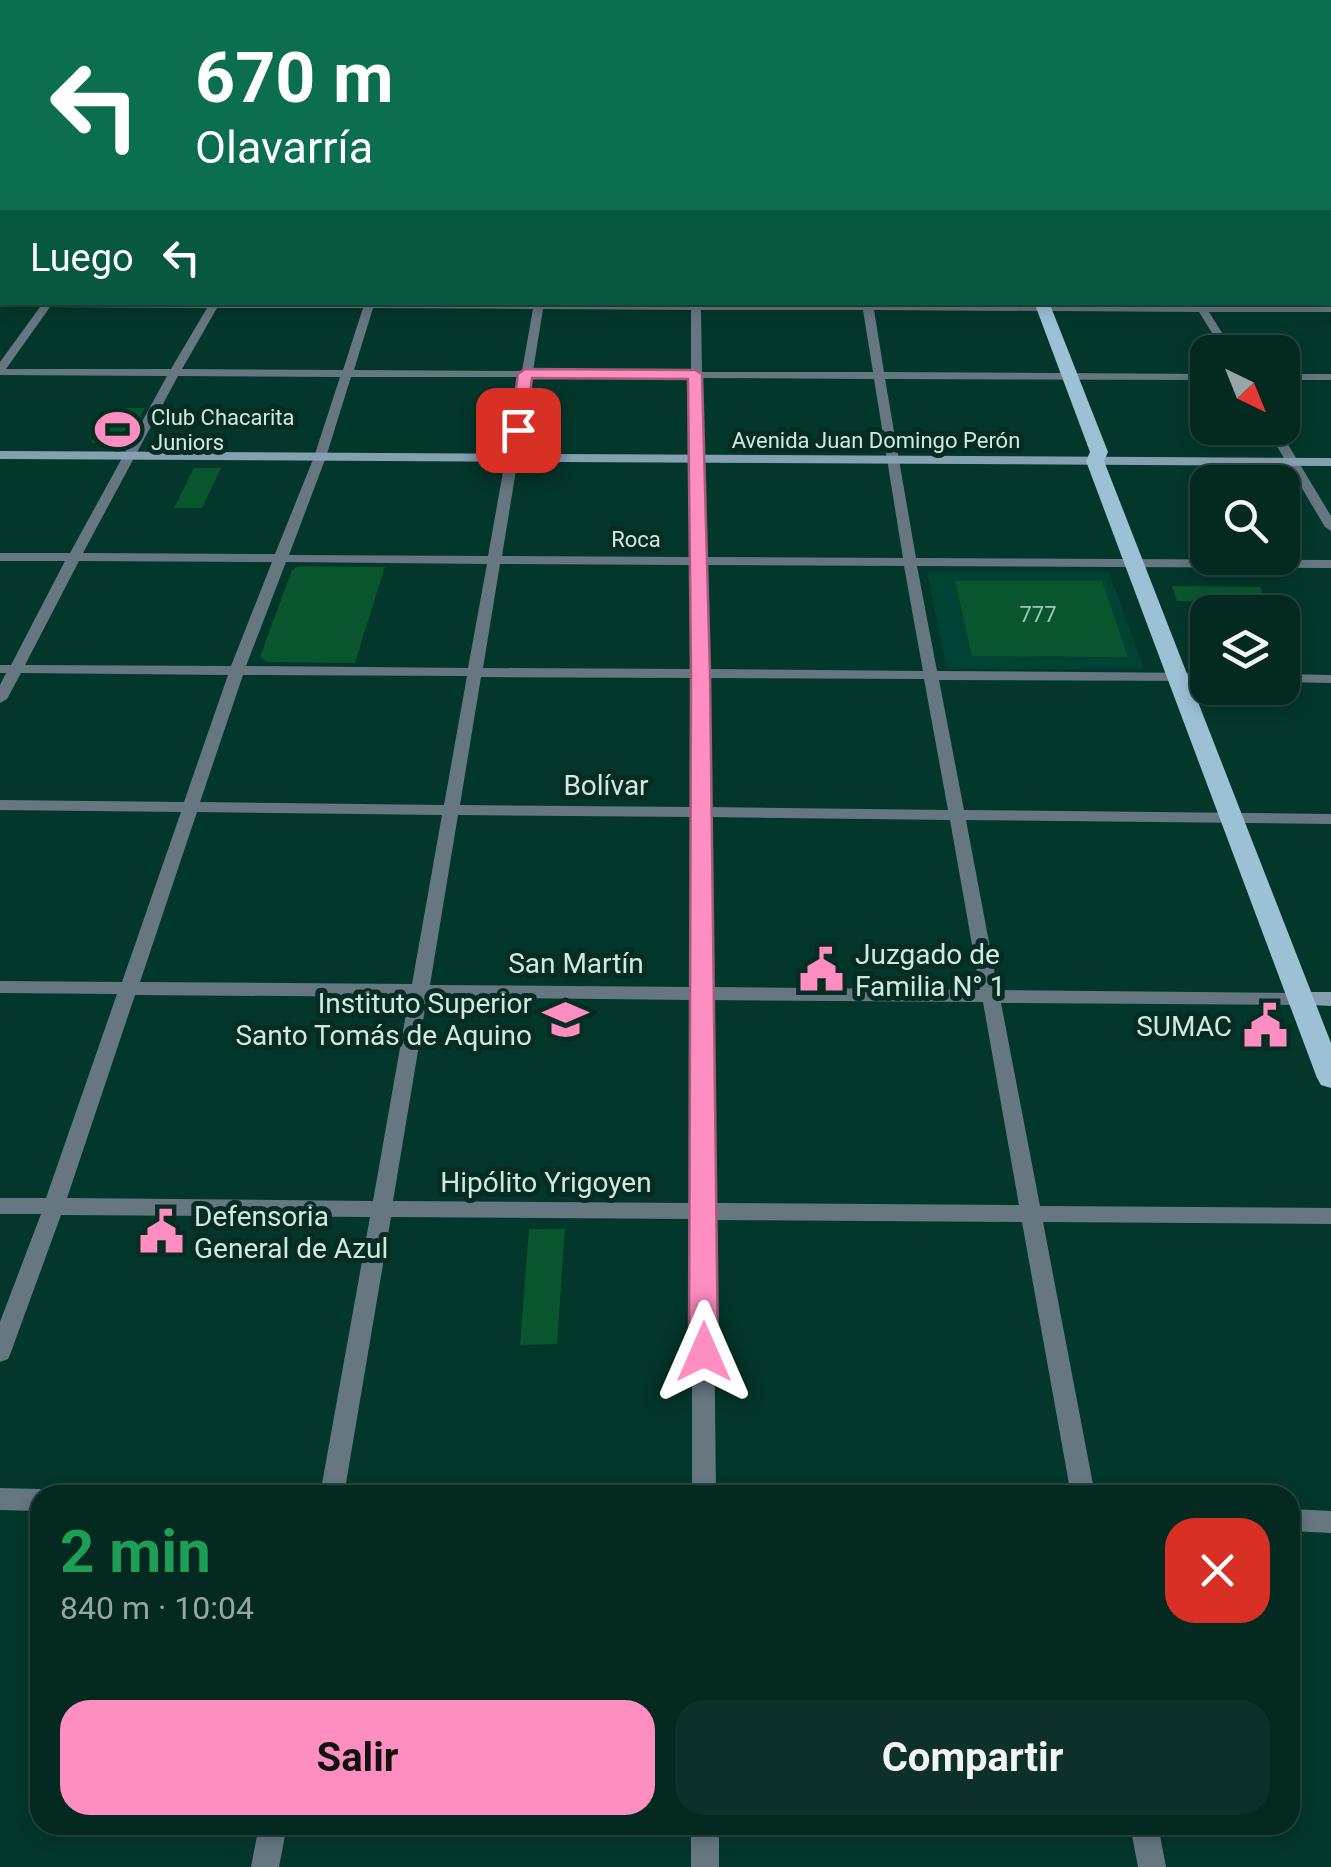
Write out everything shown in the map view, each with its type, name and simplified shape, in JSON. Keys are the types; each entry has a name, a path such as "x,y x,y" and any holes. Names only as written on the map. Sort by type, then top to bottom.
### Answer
{"main road":[{"path":"1035,305 1062,375 1082,451 1095,461 1174,677 1331,1078"},
{"name":"Avenida Juan Domingo Perón","path":"0,455 1331,462"},
{"name":"San Martín","path":"1300,999 1331,999"}],"street":[{"path":"0,371 47,305"},
{"path":"0,699 8,669 77,557 128,456 213,305"},
{"path":"0,1352 238,670 320,457 370,305"},
{"path":"334,1485 539,305"},
{"path":"696,305 704,1485"},
{"path":"868,305 910,562 1081,1485"},
{"path":"1201,305 1331,309"},
{"path":"1201,305 1218,335"},
{"path":"0,371 1190,377"},
{"path":"1300,378 1331,378"},
{"path":"1282,445 1331,527"},
{"name":"Roca","path":"0,556 1331,564"},
{"path":"8,669 1190,677"},
{"path":"1300,678 1331,679"},
{"name":"Bolívar","path":"0,806 1331,819"},
{"name":"San Martín","path":"0,987 700,990 1300,999"},
{"name":"Hipólito Yrigoyen","path":"0,1206 1331,1216"},
{"path":"0,1499 30,1500"},
{"path":"1300,1520 1331,1522"},
{"path":"265,1867 271,1835"},
{"path":"704,1835 705,1867"},
{"path":"1146,1835 1152,1867"}],"shaded area":[{"path":"927,573 1109,573 1144,669 947,669"}],"building":[{"name":"Club Chacarita Juniors","path":"112,408 145,408 127,442 91,443"},
{"path":"194,468 221,468 202,508 174,508"},
{"path":"298,566 385,567 355,663 268,662 260,657 292,570"},
{"path":"955,581 1102,581 1128,657 972,656"},
{"path":"1172,586 1260,587 1263,595 1190,595 1190,601 1177,601"},
{"path":"529,1229 565,1229 557,1344 520,1345"}],"place":[{"name":"Club Chacarita Juniors","path":"118,430"},
{"name":"Juzgado de Familia N° 1","path":"822,970"},
{"name":"Instituto Superior Santo Tomás de Aquino","path":"565,1019"},
{"name":"SUMAC","path":"1265,1026"},
{"name":"Defensoria General de Azul","path":"161,1232"}],"route":[{"path":"518,430 525,374 695,374 701,673 704,1352"}]}
